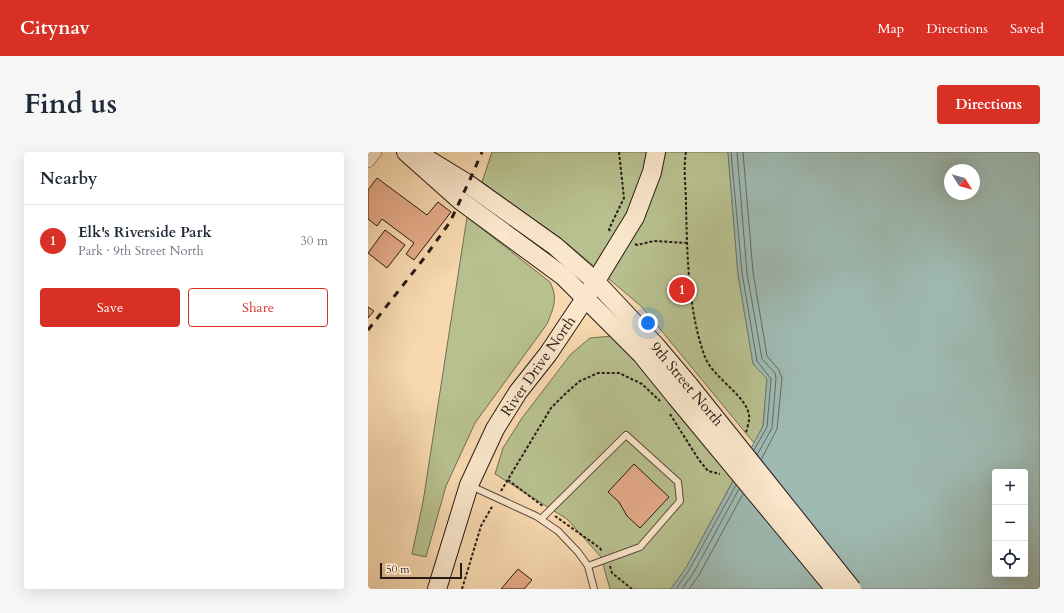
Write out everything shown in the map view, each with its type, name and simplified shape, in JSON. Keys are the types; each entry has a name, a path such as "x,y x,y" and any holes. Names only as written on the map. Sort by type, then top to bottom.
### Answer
{"main road":[{"name":"9th Street North","path":"406,152 461,201 563,276 586,297 642,355 683,391 852,589"},
{"name":"9th Street North","path":"415,152 468,184 555,246 595,281 656,346 683,391 834,589"},
{"name":"River Drive North","path":"437,589 470,485 495,429 518,392 548,354 586,297 635,217 652,172 656,152"}],"street":[{"path":"368,161 375,152"}],"lane":[{"path":"541,519 626,435 678,482 680,501 640,547 588,566"},
{"path":"470,485 536,516 558,531 578,552 588,566 594,589"}],"path":[{"path":"613,232 609,229 624,198 619,152"},
{"path":"637,245 654,241 687,243"},
{"path":"508,480 600,548 610,564 612,573 632,589"},
{"path":"462,589 481,526 488,514"}],"green space":[{"path":"492,152 728,152 738,274 753,363 767,378 763,426 754,443 642,307 569,245 482,182"},
{"path":"467,217 550,282 554,293 554,303 552,313 547,324 475,423 446,486 426,557 412,554 423,502"},
{"path":"612,336 631,354 735,477 686,568 671,589 610,589 601,557 567,519 495,474 503,448 522,418 571,354 590,338"}],"water":[{"path":"728,152 1040,152 1040,589 671,589 686,568 763,426 767,379 753,364 738,274"}],"building":[{"path":"377,178 427,215 438,202 451,212 414,260 406,254 414,243 382,219 377,226 368,219 368,190"},
{"path":"385,230 405,245 387,268 368,253"},
{"path":"368,307 374,311 368,318"},
{"path":"634,464 669,497 640,528 627,516 619,502 608,492"},
{"path":"518,569 532,580 524,589 501,589"}],"railway":[{"path":"368,330 425,257 450,222 482,152"}],"place":[{"name":"Elk's Riverside Park","path":"682,290"}]}
